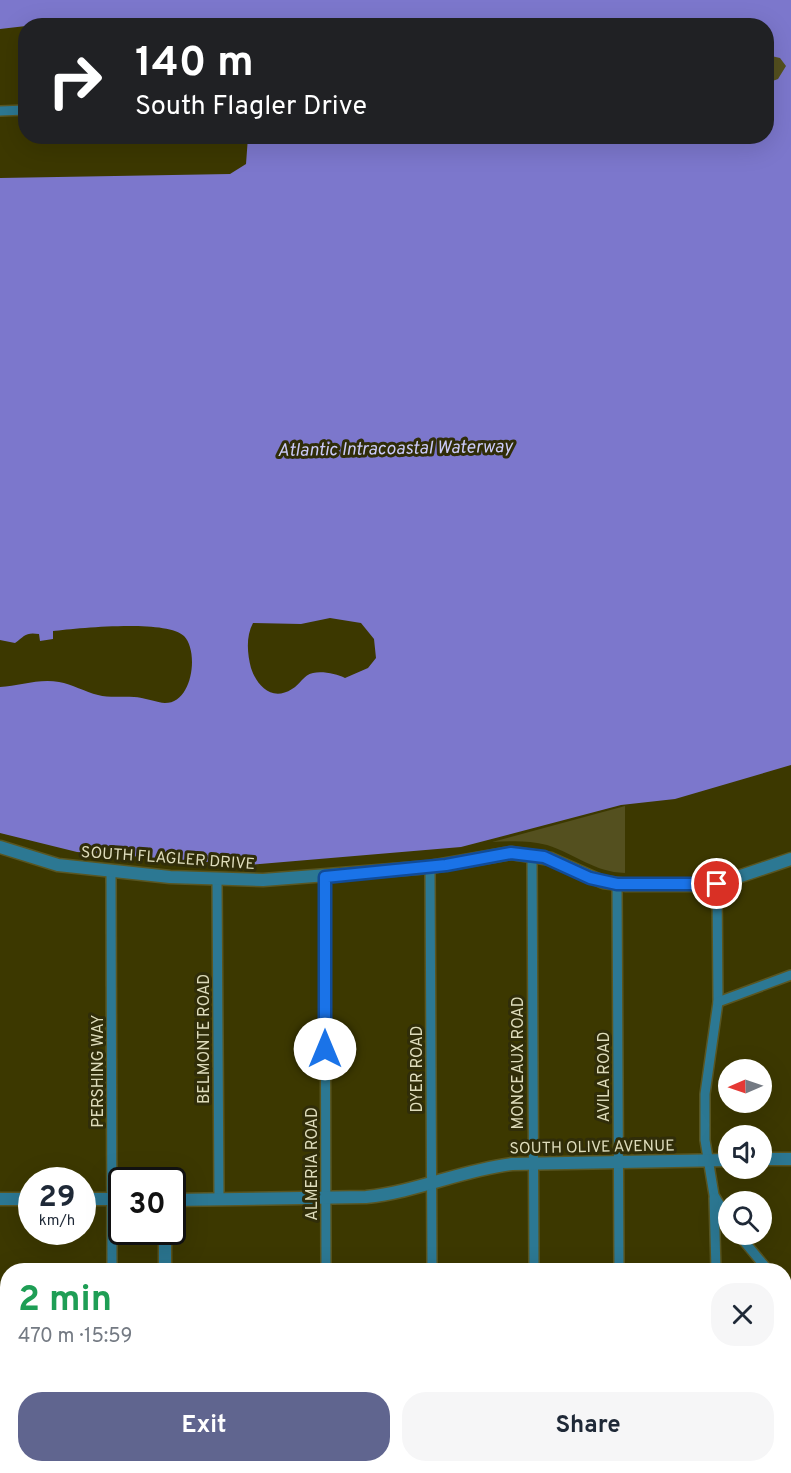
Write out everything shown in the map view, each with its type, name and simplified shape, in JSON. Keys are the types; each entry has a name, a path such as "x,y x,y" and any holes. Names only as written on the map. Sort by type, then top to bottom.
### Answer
{"street":[{"path":"0,111 18,110"},
{"name":"SOUTH FLAGLER DRIVE","path":"0,847 58,865 217,879 325,877 430,867 497,855 532,855 551,860 590,878 617,884 717,884 791,859"},
{"name":"MONCEAUX ROAD","path":"532,855 534,1263"},
{"name":"DYER ROAD","path":"430,867 432,1263"},
{"name":"PERSHING WAY","path":"111,871 116,1167"},
{"name":"ALMERIA ROAD","path":"325,877 326,1263"},
{"name":"BELMONTE ROAD","path":"217,879 219,1199"},
{"name":"AVILA ROAD","path":"617,884 619,1263"},
{"path":"717,884 718,1002 705,1094 705,1140 714,1196 717,1263"},
{"path":"718,1002 791,975"},
{"path":"772,1159 791,1159"},
{"name":"SOUTH OLIVE AVENUE","path":"186,1200 379,1196 481,1169 533,1162 718,1160"},
{"path":"714,1196 718,1203"},
{"path":"0,1199 18,1199"},
{"name":"PERSHING WAY","path":"112,1263 114,1245"},
{"path":"165,1245 165,1263"},
{"path":"747,1245 762,1263"}],"shaded area":[{"path":"774,48 791,49 791,118 774,122"},
{"path":"625,806 625,873 594,866 540,843 492,842"}],"water":[{"name":"Atlantic Intracoastal Waterway","path":"0,0 791,0 791,765 675,799 621,805 461,847 248,865 77,852 0,833 0,687 52,681 102,696 138,697 165,703 174,701 182,695 191,675 192,664 189,643 184,636 175,631 160,628 122,626 82,628 53,631 53,639 40,641 39,634 26,635 15,643 0,640 0,178 230,174 246,164 247,144 774,144 774,80 778,79 786,66 780,58 774,57 774,18 18,18 18,27 0,29","holes":["330,618 361,623 374,639 376,658 368,668 345,678 330,673 313,673 285,693 278,694 266,690 257,681 251,668 248,645 253,623 301,624"]}],"route":[{"path":"325,1049 325,877 446,865 511,853 544,857 603,882 627,885 717,884"}]}
